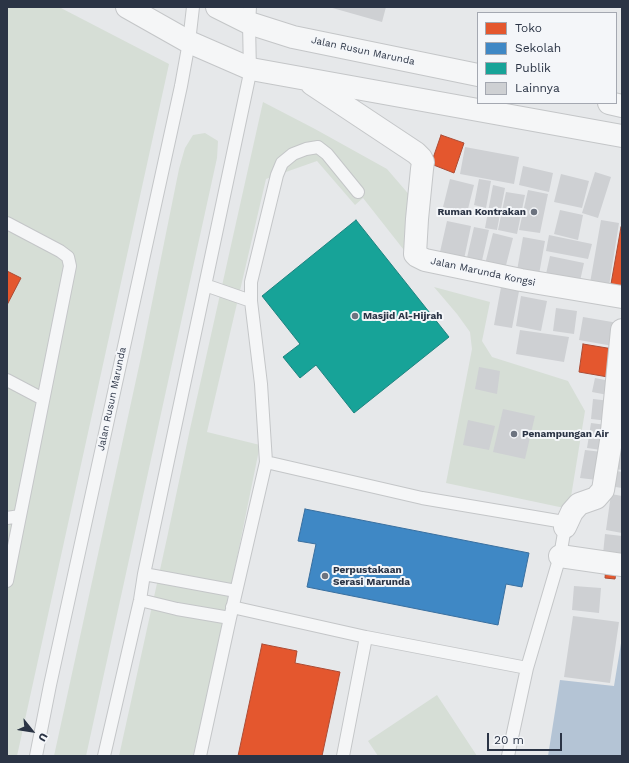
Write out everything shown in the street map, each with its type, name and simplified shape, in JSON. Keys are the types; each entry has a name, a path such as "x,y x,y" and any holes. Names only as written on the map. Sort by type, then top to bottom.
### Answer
{"street":[{"path":"127,7 189,42 251,69 622,136"},
{"name":"Jalan Rusun Marunda","path":"217,7 249,15 292,37 477,75"},
{"name":"Jalan Marunda Kongsi","path":"303,79 416,153 421,158 422,169 415,247 415,254 417,256 425,260 522,280 622,297"},
{"path":"564,527 572,512 579,504 596,498 603,490 611,441 622,330"},
{"path":"560,556 622,565"}],"lane":[{"name":"Jalan Rusun Marunda","path":"36,756 50,685 181,86 189,42 193,7"},
{"path":"104,756 140,600 144,574 251,69 249,15"},
{"path":"200,756 231,612 266,462 261,384 251,301 251,282 277,175 282,163 293,154 306,149 318,147 327,154 358,192"},
{"path":"7,223 60,251 68,257 70,266 7,582"},
{"path":"205,285 251,301"},
{"path":"7,380 43,399"},
{"path":"266,462 422,498 558,521 564,527 560,556 527,668 508,756"},
{"path":"7,518 20,516"},
{"path":"144,574 236,591"},
{"path":"140,600 177,609 231,612 527,668"},
{"path":"343,756 366,637"}],"shaded area":[{"path":"7,7 59,7 169,64 17,756 7,756"},
{"path":"263,102 387,169 412,198 411,259 363,198 355,205 317,161 266,179 207,432 260,445 228,602 193,756 119,756 190,429"},
{"path":"205,133 218,141 217,158 86,756 54,756 141,357 179,169 185,148 193,135"},
{"path":"434,287 490,302 482,341 492,357 568,381 585,411 569,509 446,483 472,349 470,332"},
{"path":"437,695 477,756 378,756 368,741"}],"water":[{"path":"622,637 622,756 548,756 560,680 614,686"}],"building: Toko":[{"path":"441,135 464,143 454,173 431,164"},
{"path":"622,227 622,286 611,284"},
{"path":"7,271 21,278 7,305"},
{"path":"583,344 613,349 608,377 579,372"},
{"path":"606,565 617,566 615,579 605,578"},
{"path":"262,644 297,651 295,663 340,672 322,756 238,756"}],"building: Sekolah":[{"path":"305,509 529,553 522,587 506,584 498,625 307,587 316,544 298,541"}],"building: Publik":[{"name":"Masjid Al-Hijrah","path":"356,220 449,337 354,413 316,365 300,378 283,357 300,344 262,296"}],"building: Lainnya":[{"path":"329,7 386,7 382,22"},
{"path":"465,147 519,157 514,184 460,174"},
{"name":"Ruman Kontrakan","path":"523,166 553,173 549,192 519,185"},
{"path":"595,172 611,177 598,218 582,213"},
{"path":"561,174 589,181 582,208 554,202"},
{"path":"450,179 474,185 467,213 443,207"},
{"path":"479,179 491,181 486,208 474,205"},
{"path":"493,185 505,188 497,230 485,228"},
{"name":"Ruman Kontrakan","path":"528,190 548,194 540,233 519,230"},
{"path":"506,192 525,195 517,234 498,230"},
{"path":"560,210 583,215 578,240 554,234"},
{"path":"601,220 619,223 609,286 590,283"},
{"path":"447,221 471,226 463,264 440,260 442,252 440,252"},
{"path":"474,227 489,230 481,265 466,262"},
{"path":"493,233 513,238 504,273 484,268"},
{"path":"549,235 592,244 588,259 546,251"},
{"path":"523,237 545,241 538,280 516,276"},
{"path":"550,256 584,263 580,281 546,274"},
{"path":"502,282 520,286 512,328 494,325"},
{"path":"521,296 547,301 541,331 516,326"},
{"path":"556,308 577,311 574,334 553,331"},
{"path":"583,317 618,323 613,346 579,340"},
{"path":"520,330 569,337 564,362 516,354"},
{"path":"479,367 500,371 497,394 475,389"},
{"path":"595,378 615,382 613,396 592,392"},
{"path":"593,399 611,401 609,421 591,419"},
{"name":"Penampungan Air","path":"503,409 535,416 525,459 493,452"},
{"path":"468,420 495,426 489,450 463,445"},
{"path":"591,423 606,425 601,450 587,448"},
{"path":"618,446 622,447 622,470 615,469"},
{"path":"585,450 602,452 597,480 580,478"},
{"path":"612,470 622,472 622,488 609,486"},
{"path":"611,494 622,496 622,533 606,530"},
{"path":"605,534 622,536 622,555 603,554"},
{"path":"574,586 601,588 599,613 572,610"},
{"path":"573,616 619,622 610,683 564,677"}],"place":[{"name":"Ruman Kontrakan","path":"534,212"},
{"name":"Masjid Al-Hijrah","path":"355,316"},
{"name":"Penampungan Air","path":"514,434"},
{"name":"Perpustakaan Serasi Marunda","path":"325,576"}]}
